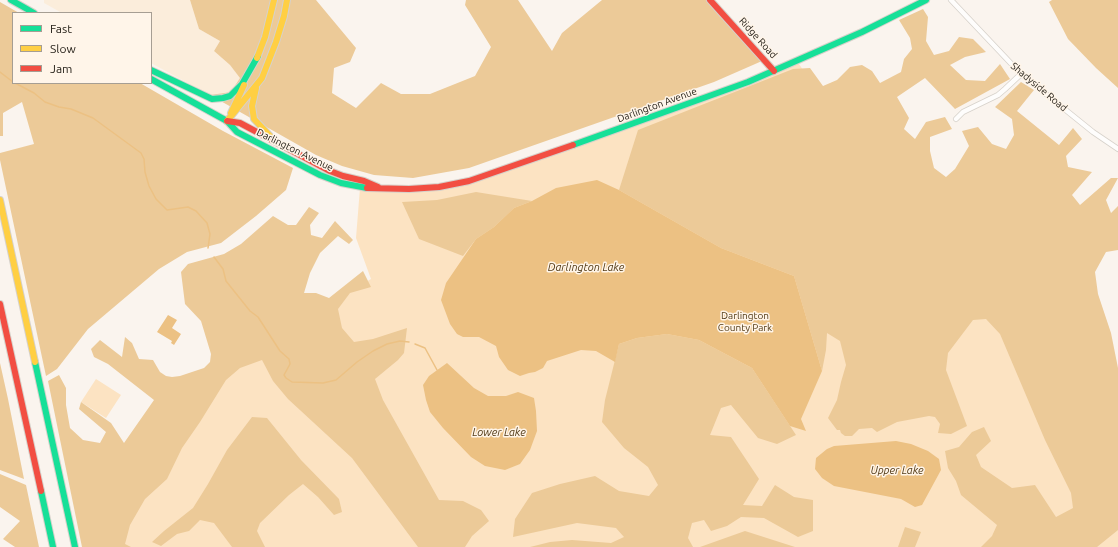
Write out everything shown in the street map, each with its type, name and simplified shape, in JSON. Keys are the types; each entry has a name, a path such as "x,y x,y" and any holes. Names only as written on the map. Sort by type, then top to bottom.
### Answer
{"main road":[{"path":"11,0 32,12"},
{"path":"227,121 258,56 274,0"},
{"path":"277,142 254,119 252,106 258,84 276,42 287,0"},
{"name":"Ridge Road","path":"710,0 774,71"},
{"name":"Darlington Avenue","path":"152,80 227,121 237,132 320,175 355,187 420,189 468,181 559,151 715,94 774,71 882,24 926,0"},
{"path":"152,70 212,99 223,98 230,96 242,84 258,56"},
{"path":"227,121 258,84"},
{"name":"Darlington Avenue","path":"227,121 240,123 277,142 312,163 330,171 364,181 382,189"},
{"path":"0,200 75,547"},
{"path":"0,304 53,547"}],"street":[{"name":"Shadyside Road","path":"950,0 1021,74 1093,132 1118,149"},
{"path":"956,119 963,112 998,95 1021,74"}],"shaded area":[{"path":"44,0 190,0 199,29 220,41 214,51 230,65 241,78 231,92 210,95 152,64 152,12 60,12 44,3"},
{"path":"190,0 316,0 356,48 350,62 334,68 332,93 356,108 381,83 401,94 430,94 475,76 491,47 465,5 466,0 518,0 552,51 562,33 602,0 709,0 762,61 714,82 469,168 413,178 374,175 342,166 316,155 210,95 231,92 240,78 230,65 214,51 220,41 199,29"},
{"path":"1052,0 1118,0 1118,88 1068,39 1049,2"},
{"path":"0,2 17,12 12,12 12,84 142,84 223,131 293,168 286,190 256,216 221,243 187,252 159,269 88,329 57,369 46,376 0,160 0,153 34,144 22,102 3,113 3,136 0,136"},
{"path":"923,9 928,17 926,41 934,55 949,51 959,37 973,39 986,52 965,57 950,65 966,80 985,81 1000,64 1010,79 955,109 925,78 897,97 909,118 904,129 915,139 926,122 945,117 952,129 930,137 930,151 934,168 946,177 955,169 969,146 962,131 978,127 992,144 1006,149 1014,135 1012,119 995,107 1021,82 1034,90 1017,111 1059,145 1073,128 1082,139 1066,156 1068,167 1092,172 1072,195 1080,205 1111,178 1118,178 1106,200 1111,213 1118,206 1118,250 1106,252 1095,272 1098,294 1111,333 1118,368 1118,530 1097,547 981,547 992,536 997,525 961,495 956,481 948,468 945,451 959,447 972,432 984,427 991,441 976,455 981,467 1012,488 1035,485 1056,517 1073,508 1071,493 1045,440 1000,334 986,319 973,320 948,353 946,370 967,426 951,434 938,433 940,424 935,417 929,416 897,422 877,432 872,428 859,429 852,436 845,436 840,430 837,430 828,418 837,400 846,365 840,341 827,333 826,350 822,371 794,276 721,248 619,190 638,130 793,69 810,68 823,86 837,80 850,67 862,65 872,71 880,83 901,72 904,59 912,49 910,38 899,20"},
{"path":"476,192 532,201 514,208 494,227 476,239 463,256 419,239 402,202 437,200"},
{"path":"309,207 319,213 310,225 311,235 322,238 335,221 353,240 349,244 338,236 320,253 310,273 304,293 316,293 329,298 363,271 371,287 350,293 338,309 342,328 354,342 373,339 407,328 404,353 398,360 375,379 383,400 439,500 463,501 481,510 489,521 472,536 465,547 418,547 352,458 288,399 273,381 262,360 240,368 226,380 182,448 167,479 145,499 130,525 125,544 131,547 82,547 48,381 59,375 66,388 66,405 70,428 83,440 100,443 106,432 79,409 81,402 111,423 124,443 154,400 108,364 94,357 91,349 100,340 122,357 125,337 132,343 139,359 153,360 160,372 166,376 180,376 204,368 210,362 211,354 201,321 185,304 181,272 188,264 224,254 241,244 273,216 288,225 296,225"},
{"path":"667,334 699,340 752,368 796,435 777,444 758,438 731,405 721,408 710,435 731,437 759,479 743,505 762,506 775,485 794,497 813,500 813,531 798,537 764,518 741,517 727,526 711,531 704,520 692,523 688,538 693,547 530,547 550,542 572,540 611,543 624,537 616,528 577,523 513,537 515,519 532,493 560,484 595,476 619,491 649,496 658,485 648,467 624,448 602,422 605,400 619,344 637,338"},
{"path":"0,363 8,399 24,479 0,470"},
{"path":"252,417 267,418 301,460 339,499 342,512 334,515 318,497 303,484 289,495 260,523 257,531 265,547 232,547 214,523 200,520 189,531 177,534 161,546 152,542 193,508 227,450"},
{"path":"0,474 26,485 39,547 15,547 3,539 20,521 0,507"},
{"path":"905,527 921,532 915,547 898,547"},
{"path":"745,531 795,547 700,547"}],"green space":[{"name":"Darlington County Park","path":"797,61 809,79 849,105 1118,505 1118,547 123,547 120,532 201,398 285,327 371,279 356,238 360,188 454,185"},
{"path":"96,379 121,395 106,418 81,402"}],"water":[{"name":"Darlington Lake","path":"597,180 619,190 721,248 794,276 822,371 801,419 806,431 790,426 752,368 699,340 667,334 637,338 619,344 615,362 596,351 581,350 547,361 543,368 520,376 508,370 499,357 496,346 479,337 463,337 457,334 450,324 441,300 446,283 476,239 494,227 514,208 532,201 556,188"},
{"path":"168,315 177,320 172,328 181,334 174,345 171,343 172,341 157,332"},
{"name":"Lower Lake","path":"447,363 474,388 488,396 506,396 518,392 534,398 537,431 530,450 520,464 505,470 485,466 471,457 430,412 423,385 429,376"},
{"name":"Upper Lake","path":"896,441 911,444 928,451 939,459 941,470 922,505 915,507 901,499 834,486 822,478 815,469 816,458 827,449 834,446"}],"waterway":[{"path":"0,72 12,81"},
{"path":"17,84 34,93 45,102 71,109 93,118 141,153 144,159 145,172 149,186 156,199 167,210 188,207 196,211 207,223 210,234 208,248"},
{"path":"214,257 223,269 226,281 250,311 258,317 280,351 289,359 290,364 284,375 292,382 323,383 336,380 357,362 373,351 387,344 400,341 409,342"},
{"path":"415,344 425,348 437,370"}],"traffic: fast":[{"path":"11,0 32,12"},
{"path":"573,145 748,82 862,32 926,0"},
{"path":"152,70 212,99 223,98 230,96 242,84 258,56"},
{"path":"152,80 227,121 237,132 320,175 341,183 367,188"},
{"path":"35,362 75,547"},
{"path":"41,491 53,547"}],"traffic: slow":[{"path":"257,58 265,37 274,0"},
{"path":"227,121 262,78 276,42 287,0"},
{"path":"231,113 244,85"},
{"path":"256,88 252,106 254,119 270,136"},
{"path":"0,200 35,362"}],"traffic: jam":[{"path":"710,0 774,71"},
{"path":"227,121 240,123 330,171 364,181 378,187"},
{"path":"367,188 409,189 439,187 469,181 573,145"},
{"path":"0,304 41,491"}]}
